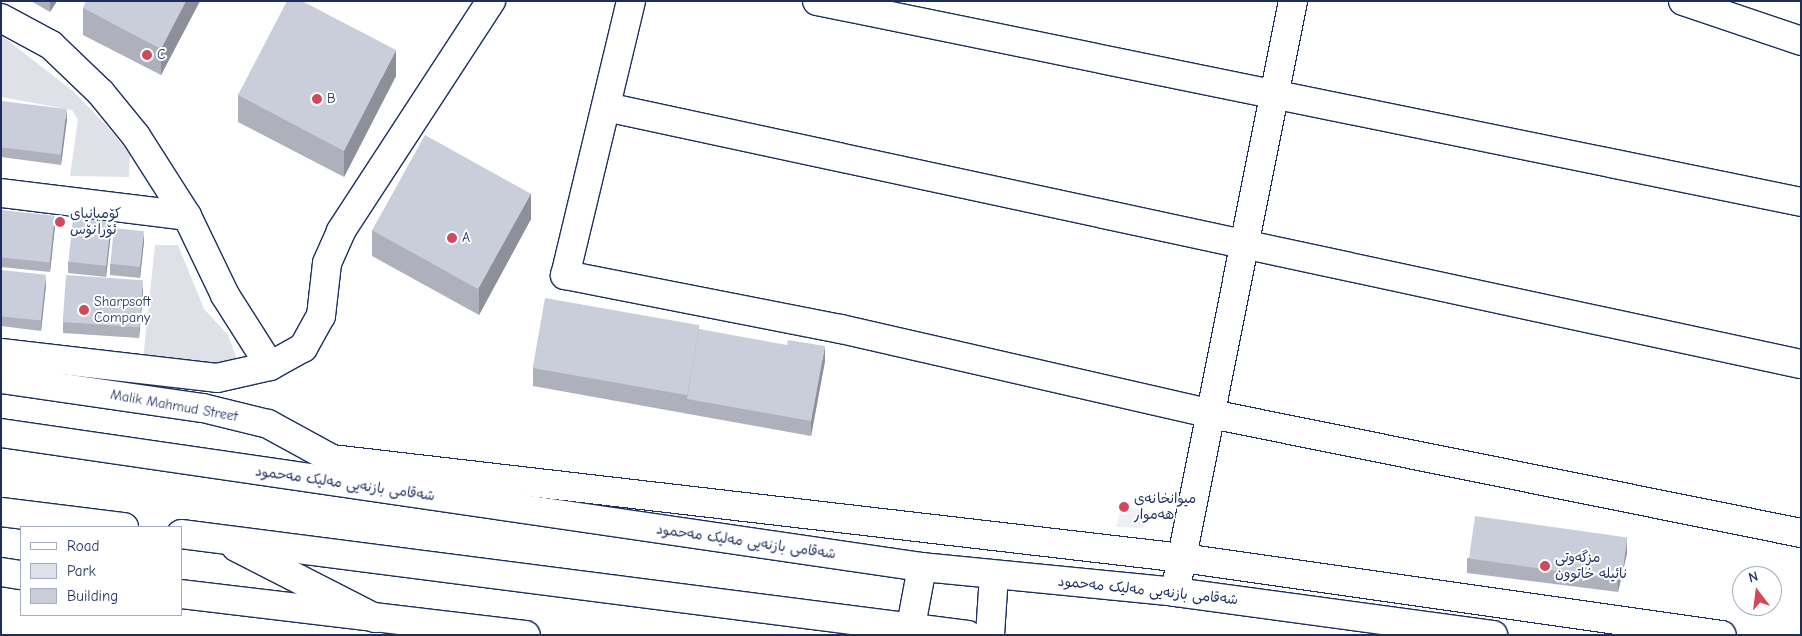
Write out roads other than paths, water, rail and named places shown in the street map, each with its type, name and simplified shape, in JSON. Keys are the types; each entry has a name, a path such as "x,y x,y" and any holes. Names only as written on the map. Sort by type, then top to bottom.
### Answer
{"main road":[{"path":"1,353 217,378 270,366 303,348 314,333 321,316 327,263 337,239 491,1"},
{"path":"631,1 565,275 841,329 1210,414 1801,533"},
{"path":"817,1 1801,202"},
{"path":"1175,592 1275,95 1292,1"},
{"path":"1683,1 1801,41"},
{"path":"1,18 51,45 101,93 136,136 187,216 210,270 270,366"},
{"path":"606,107 1801,364"},
{"path":"1,193 187,216"},
{"name":"Malik Mahmud Street","path":"1,379 203,408 268,424 391,491"},
{"name":"شەقامی بازنەیی مەلیک مەحمود","path":"1,434 922,567 1175,592 1493,635"},
{"path":"332,459 1182,558 1722,635"},
{"path":"1,512 116,526"},
{"path":"182,534 911,626 968,635"},
{"path":"220,539 375,618"},
{"path":"911,626 922,567"},
{"path":"1,572 20,575"},
{"path":"990,635 994,575"},
{"path":"182,594 526,635"}],"place":[{"name":"C","path":"147,55"},
{"name":"B","path":"317,99"},
{"name":"کۆمپانیای ئۆرانۆس","path":"60,222"},
{"name":"A","path":"452,238"},
{"name":"Sharpsoft Company","path":"84,310"},
{"name":"میوانخانەی هەموار","path":"1124,507"},
{"name":"مزگەوتی نائیلە خاتوون","path":"1545,566"}]}
